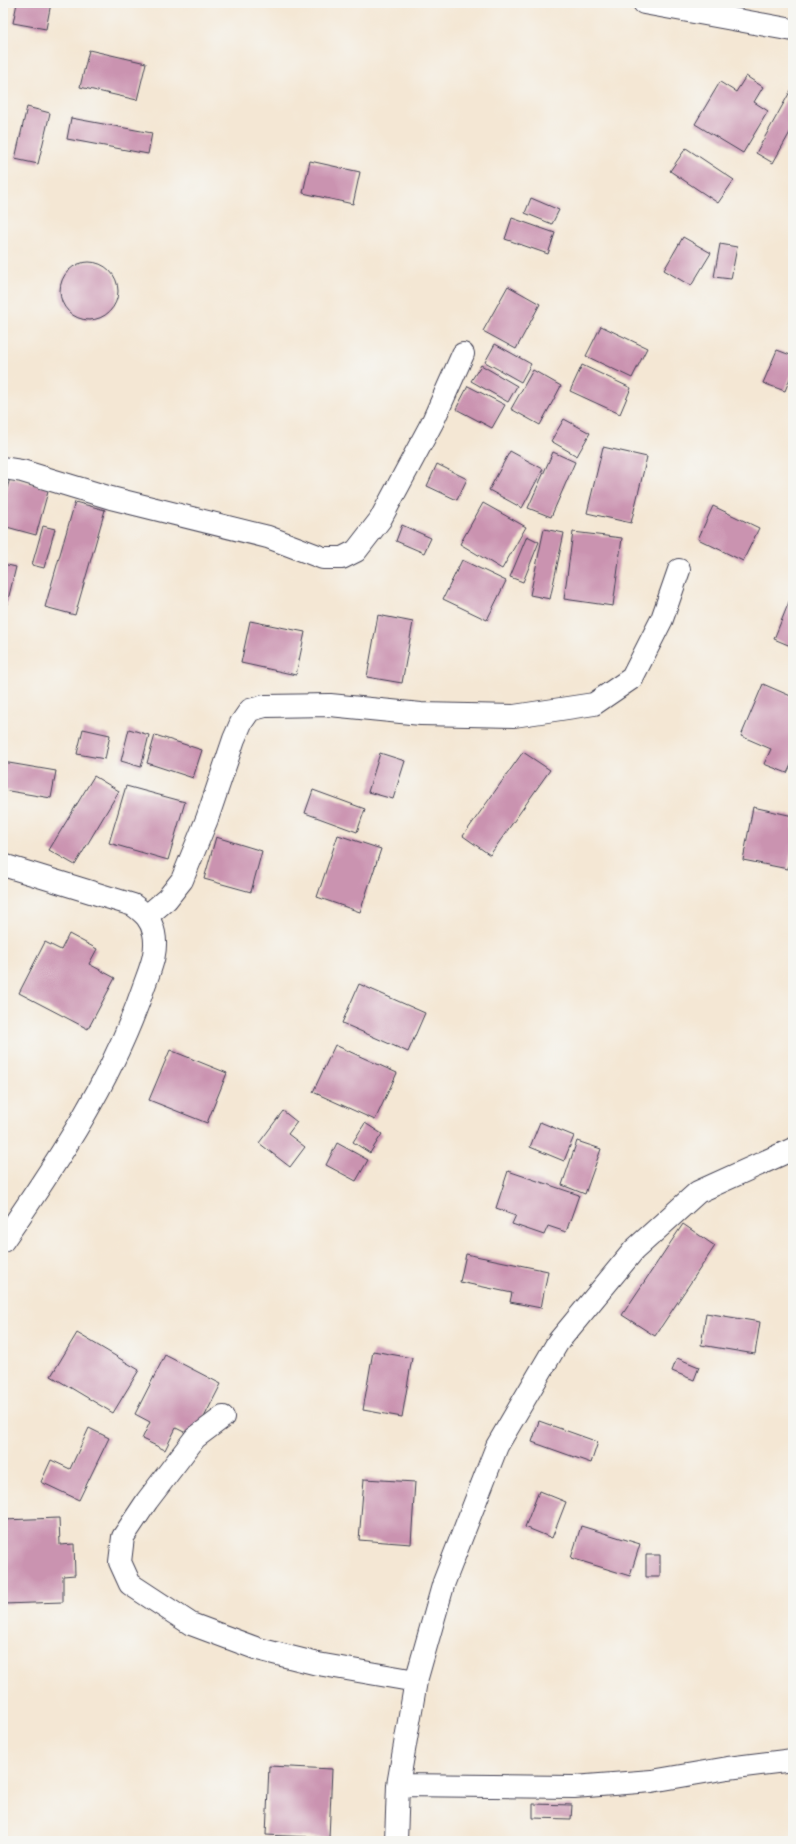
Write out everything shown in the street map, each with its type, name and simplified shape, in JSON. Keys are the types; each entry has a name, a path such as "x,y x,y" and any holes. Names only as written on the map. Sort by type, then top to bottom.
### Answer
{"street":[{"path":"644,3 793,30"},
{"path":"3,468 22,470 112,498 268,537 323,558 342,558 356,551 380,520 433,421 463,354"},
{"path":"147,916 167,899 182,880 207,819 234,739 241,723 250,710 265,706 330,705 420,714 514,716 594,704 632,678 662,619 679,570"},
{"path":"3,865 133,905 147,916 154,933 155,954 136,1011 99,1090 50,1174 3,1241"},
{"path":"396,1841 398,1784 416,1681 444,1582 496,1446 558,1342 634,1250 698,1192 793,1149"},
{"path":"223,1417 195,1438 147,1501 123,1537 120,1562 130,1584 191,1624 258,1649 318,1664 416,1681"},
{"path":"398,1784 574,1786 652,1782 728,1768 793,1760"}],"building":[{"path":"17,3 51,3 46,29 13,23"},
{"path":"89,50 146,63 137,100 80,87"},
{"path":"746,76 763,87 754,102 768,111 743,153 695,124 720,82 736,92"},
{"path":"791,90 793,91 793,127 773,163 756,153"},
{"path":"27,107 50,113 38,164 15,159"},
{"path":"71,118 152,133 148,154 67,139"},
{"path":"686,148 734,180 718,203 670,171"},
{"path":"310,161 360,172 353,204 303,193"},
{"path":"531,198 559,210 552,224 525,213"},
{"path":"512,218 555,233 548,254 505,239"},
{"path":"683,237 711,253 691,286 664,270"},
{"path":"720,244 737,247 731,279 714,277"},
{"path":"83,262 95,262 110,270 118,285 118,297 110,312 95,320 83,320 68,312 60,297 60,285 68,270"},
{"path":"508,286 540,304 516,349 483,331"},
{"path":"601,326 647,348 632,378 586,356"},
{"path":"495,344 531,364 521,382 485,362"},
{"path":"777,350 793,356 793,371 785,391 763,383"},
{"path":"481,365 517,386 508,402 471,381"},
{"path":"582,365 631,388 620,414 570,391"},
{"path":"533,370 561,386 540,425 511,409"},
{"path":"468,386 505,405 492,428 456,409"},
{"path":"564,419 590,433 577,456 551,441"},
{"path":"603,447 647,457 631,523 587,513"},
{"path":"510,451 543,469 522,508 489,490"},
{"path":"553,452 575,462 551,517 528,508"},
{"path":"437,464 467,479 457,500 427,486"},
{"path":"10,478 49,488 36,535 3,526 3,503"},
{"path":"75,502 105,510 75,615 45,607"},
{"path":"483,503 526,527 502,569 460,544"},
{"path":"713,506 759,528 743,561 698,539"},
{"path":"402,525 431,538 424,553 396,541"},
{"path":"43,526 55,529 44,568 32,565"},
{"path":"544,529 564,533 550,599 530,595"},
{"path":"573,532 622,538 613,606 564,599"},
{"path":"527,536 539,542 523,582 510,577"},
{"path":"462,560 506,581 487,620 443,599"},
{"path":"3,564 16,567 7,604 3,602"},
{"path":"793,592 793,647 774,639"},
{"path":"378,615 413,622 402,683 367,677"},
{"path":"250,621 305,632 296,675 241,663"},
{"path":"763,684 793,697 793,761 787,773 764,764 771,749 741,736"},
{"path":"83,729 110,735 105,759 77,754"},
{"path":"129,729 149,735 141,767 121,761"},
{"path":"155,735 202,750 193,778 147,763"},
{"path":"523,752 550,770 490,855 463,836"},
{"path":"380,753 405,761 393,799 368,792"},
{"path":"3,762 56,771 51,798 3,790"},
{"path":"94,776 119,791 75,865 49,850"},
{"path":"126,786 185,802 168,860 109,843"},
{"path":"313,790 365,809 357,832 305,813"},
{"path":"753,807 793,816 793,843 788,869 743,860"},
{"path":"338,835 381,849 360,912 317,897"},
{"path":"216,837 262,851 251,892 204,879"},
{"path":"69,934 97,949 89,964 115,978 88,1029 19,993 45,942 61,950"},
{"path":"359,984 425,1013 408,1052 342,1023"},
{"path":"335,1045 397,1073 375,1120 313,1092"},
{"path":"170,1050 227,1073 207,1123 149,1100"},
{"path":"283,1111 297,1122 288,1134 305,1147 290,1167 259,1143"},
{"path":"540,1122 574,1136 564,1161 530,1147"},
{"path":"365,1123 382,1134 370,1153 353,1142"},
{"path":"577,1141 601,1149 585,1194 562,1185"},
{"path":"337,1143 368,1160 356,1181 326,1165"},
{"path":"508,1171 579,1195 566,1232 548,1226 544,1235 512,1224 516,1215 496,1208"},
{"path":"683,1224 715,1246 655,1336 622,1315"},
{"path":"466,1254 548,1271 541,1308 510,1302 512,1293 460,1282"},
{"path":"706,1313 760,1322 755,1354 701,1345"},
{"path":"77,1333 139,1370 113,1413 51,1376"},
{"path":"373,1351 412,1358 402,1417 363,1410"},
{"path":"165,1355 221,1384 194,1437 176,1428 165,1450 142,1439 150,1422 135,1414"},
{"path":"677,1358 699,1367 694,1380 672,1371"},
{"path":"539,1421 598,1442 591,1463 532,1442"},
{"path":"89,1428 109,1438 79,1500 41,1482 51,1460 70,1469"},
{"path":"364,1479 415,1482 411,1544 359,1540"},
{"path":"539,1491 566,1502 552,1538 525,1527"},
{"path":"59,1518 60,1545 74,1544 75,1575 63,1576 63,1602 3,1604 3,1520"},
{"path":"581,1526 640,1544 630,1576 571,1558"},
{"path":"646,1555 660,1555 660,1577 646,1577"},
{"path":"269,1766 332,1769 329,1838 266,1835"},
{"path":"533,1804 572,1805 571,1819 533,1818"}]}
